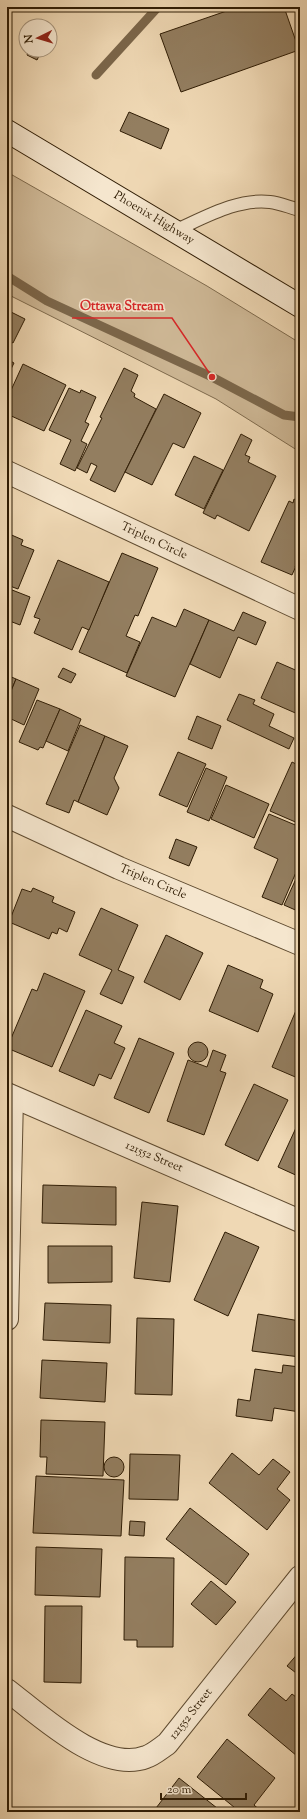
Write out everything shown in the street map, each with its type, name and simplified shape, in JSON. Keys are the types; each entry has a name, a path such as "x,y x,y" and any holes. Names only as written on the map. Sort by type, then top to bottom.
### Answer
{"street":[{"name":"Phoenix Highway","path":"7,131 300,306"},
{"name":"Triplen Circle","path":"7,472 300,609"},
{"name":"Triplen Circle","path":"7,816 119,868 300,944"},
{"name":"121552 Street","path":"10,1096 300,1221"},
{"path":"7,1319 10,1096"},
{"name":"121552 Street","path":"7,1690 83,1747 101,1755 122,1761 146,1758 167,1744 300,1577"}],"lane":[{"path":"174,231 223,210 247,202 271,202 300,210"}],"shaded area":[{"path":"7,172 207,286 300,343 300,452 216,399 7,294"}],"building":[{"path":"238,7 284,7 299,50 181,92 160,34"},
{"path":"129,112 169,129 161,149 120,131"},
{"path":"7,310 25,319 13,343 7,340"},
{"path":"7,359 14,363 7,377"},
{"path":"23,364 66,385 44,431 7,414 7,399"},
{"path":"124,368 138,375 131,391 135,394 134,397 156,409 115,492 90,480 97,466 91,463 87,473 77,468 102,418 100,417"},
{"path":"69,388 80,393 81,390 96,397 85,422 89,424 81,441 87,444 75,471 60,464 71,440 49,430"},
{"path":"164,394 201,413 184,448 173,443 152,485 125,472"},
{"path":"241,434 252,440 245,455 250,457 248,462 276,476 249,531 217,515 215,519 203,513"},
{"path":"194,456 223,470 204,509 175,495"},
{"path":"294,499 300,502 300,557 292,575 261,562 289,501 293,503"},
{"path":"7,533 23,540 21,545 34,550 18,589 7,585"},
{"path":"122,553 158,568 138,616 135,615 126,636 140,642 127,673 79,652"},
{"path":"300,557 300,569 295,567"},
{"path":"58,560 109,582 89,630 82,627 72,650 34,633 40,619 34,617"},
{"path":"7,588 30,597 20,625 7,620"},
{"path":"184,609 209,620 175,697 126,676 152,617 176,627"},
{"path":"243,612 266,622 256,645 238,637 220,678 190,664 209,620 234,631"},
{"path":"277,662 300,672 300,715 261,698"},
{"path":"63,668 76,674 71,683 58,677"},
{"path":"7,675 16,679 7,701"},
{"path":"16,679 39,689 24,725 7,717 7,701"},
{"path":"239,694 255,700 253,704 274,714 269,726 294,738 289,749 227,720"},
{"path":"37,700 60,709 43,748 40,747 38,750 19,742"},
{"path":"60,709 81,719 68,751 46,741"},
{"path":"197,716 221,726 212,749 188,739"},
{"path":"80,725 105,736 78,802 74,800 69,813 46,804"},
{"path":"105,736 128,746 114,778 119,788 107,815 78,802"},
{"path":"178,752 206,764 187,807 159,795"},
{"path":"292,762 300,766 300,824 270,811"},
{"path":"206,768 227,777 209,821 187,812"},
{"path":"226,785 269,804 254,838 211,819"},
{"path":"269,814 300,827 300,863 282,905 262,897 278,859 254,848"},
{"path":"176,839 197,847 189,866 169,858"},
{"path":"300,870 300,912 284,905"},
{"path":"33,888 54,897 52,902 75,912 67,932 59,928 57,934 52,932 49,939 9,922 22,889 31,892"},
{"path":"101,908 138,925 118,970 134,977 122,1004 100,994 112,970 79,955"},
{"path":"166,935 203,953 180,1000 144,982"},
{"path":"228,965 263,980 260,988 273,994 258,1032 209,1011"},
{"path":"44,973 85,991 52,1067 7,1048 32,989 37,991"},
{"path":"300,1001 300,1079 272,1067"},
{"path":"86,1010 122,1026 114,1043 125,1048 111,1079 99,1074 94,1086 59,1071"},
{"path":"139,1038 174,1053 149,1113 114,1098"},
{"path":"198,1042 205,1045 208,1052 205,1059 198,1062 191,1059 188,1052 191,1045"},
{"path":"213,1050 226,1055 220,1071 226,1073 204,1135 167,1121 188,1060 207,1067"},
{"path":"254,1084 288,1100 258,1161 225,1145"},
{"path":"300,1119 300,1177 278,1167"},
{"path":"43,1185 116,1187 116,1225 42,1223"},
{"path":"142,1202 178,1206 170,1282 134,1278"},
{"path":"225,1232 259,1247 228,1316 194,1300"},
{"path":"48,1246 112,1246 112,1282 48,1283"},
{"path":"45,1303 111,1305 110,1343 43,1340"},
{"path":"258,1314 300,1321 300,1357 252,1351"},
{"path":"137,1318 174,1319 172,1395 135,1394"},
{"path":"42,1360 107,1363 105,1402 40,1398"},
{"path":"283,1365 300,1367 300,1412 274,1408 272,1421 236,1416 238,1399 250,1401 255,1369 282,1373"},
{"path":"41,1420 105,1422 103,1476 46,1474 47,1457 40,1457"},
{"path":"232,1453 259,1475 273,1459 290,1472 277,1489 290,1500 267,1530 209,1483"},
{"path":"130,1454 180,1455 178,1500 129,1499"},
{"path":"114,1457 121,1460 124,1467 121,1474 114,1477 107,1474 104,1467 107,1460"},
{"path":"36,1476 124,1480 121,1536 33,1533"},
{"path":"190,1508 249,1554 226,1585 166,1539"},
{"path":"130,1521 145,1522 144,1536 129,1535"},
{"path":"36,1547 102,1549 100,1597 35,1595"},
{"path":"125,1557 174,1558 173,1647 137,1647 137,1640 124,1640"},
{"path":"211,1581 236,1602 216,1625 191,1604"},
{"path":"45,1606 82,1606 81,1683 44,1682"},
{"path":"300,1651 300,1676 287,1666"},
{"path":"270,1688 286,1701 292,1694 300,1700 300,1752 297,1756 248,1715"},
{"path":"227,1739 275,1778 254,1805 262,1812 240,1812 197,1777"},
{"path":"179,1778 222,1812 153,1812"}],"waterway":[{"path":"96,75 158,7"},
{"path":"7,276 47,301 212,377 284,415 300,417"}],"place":[{"name":"Ottawa Stream","path":"212,377"}]}
